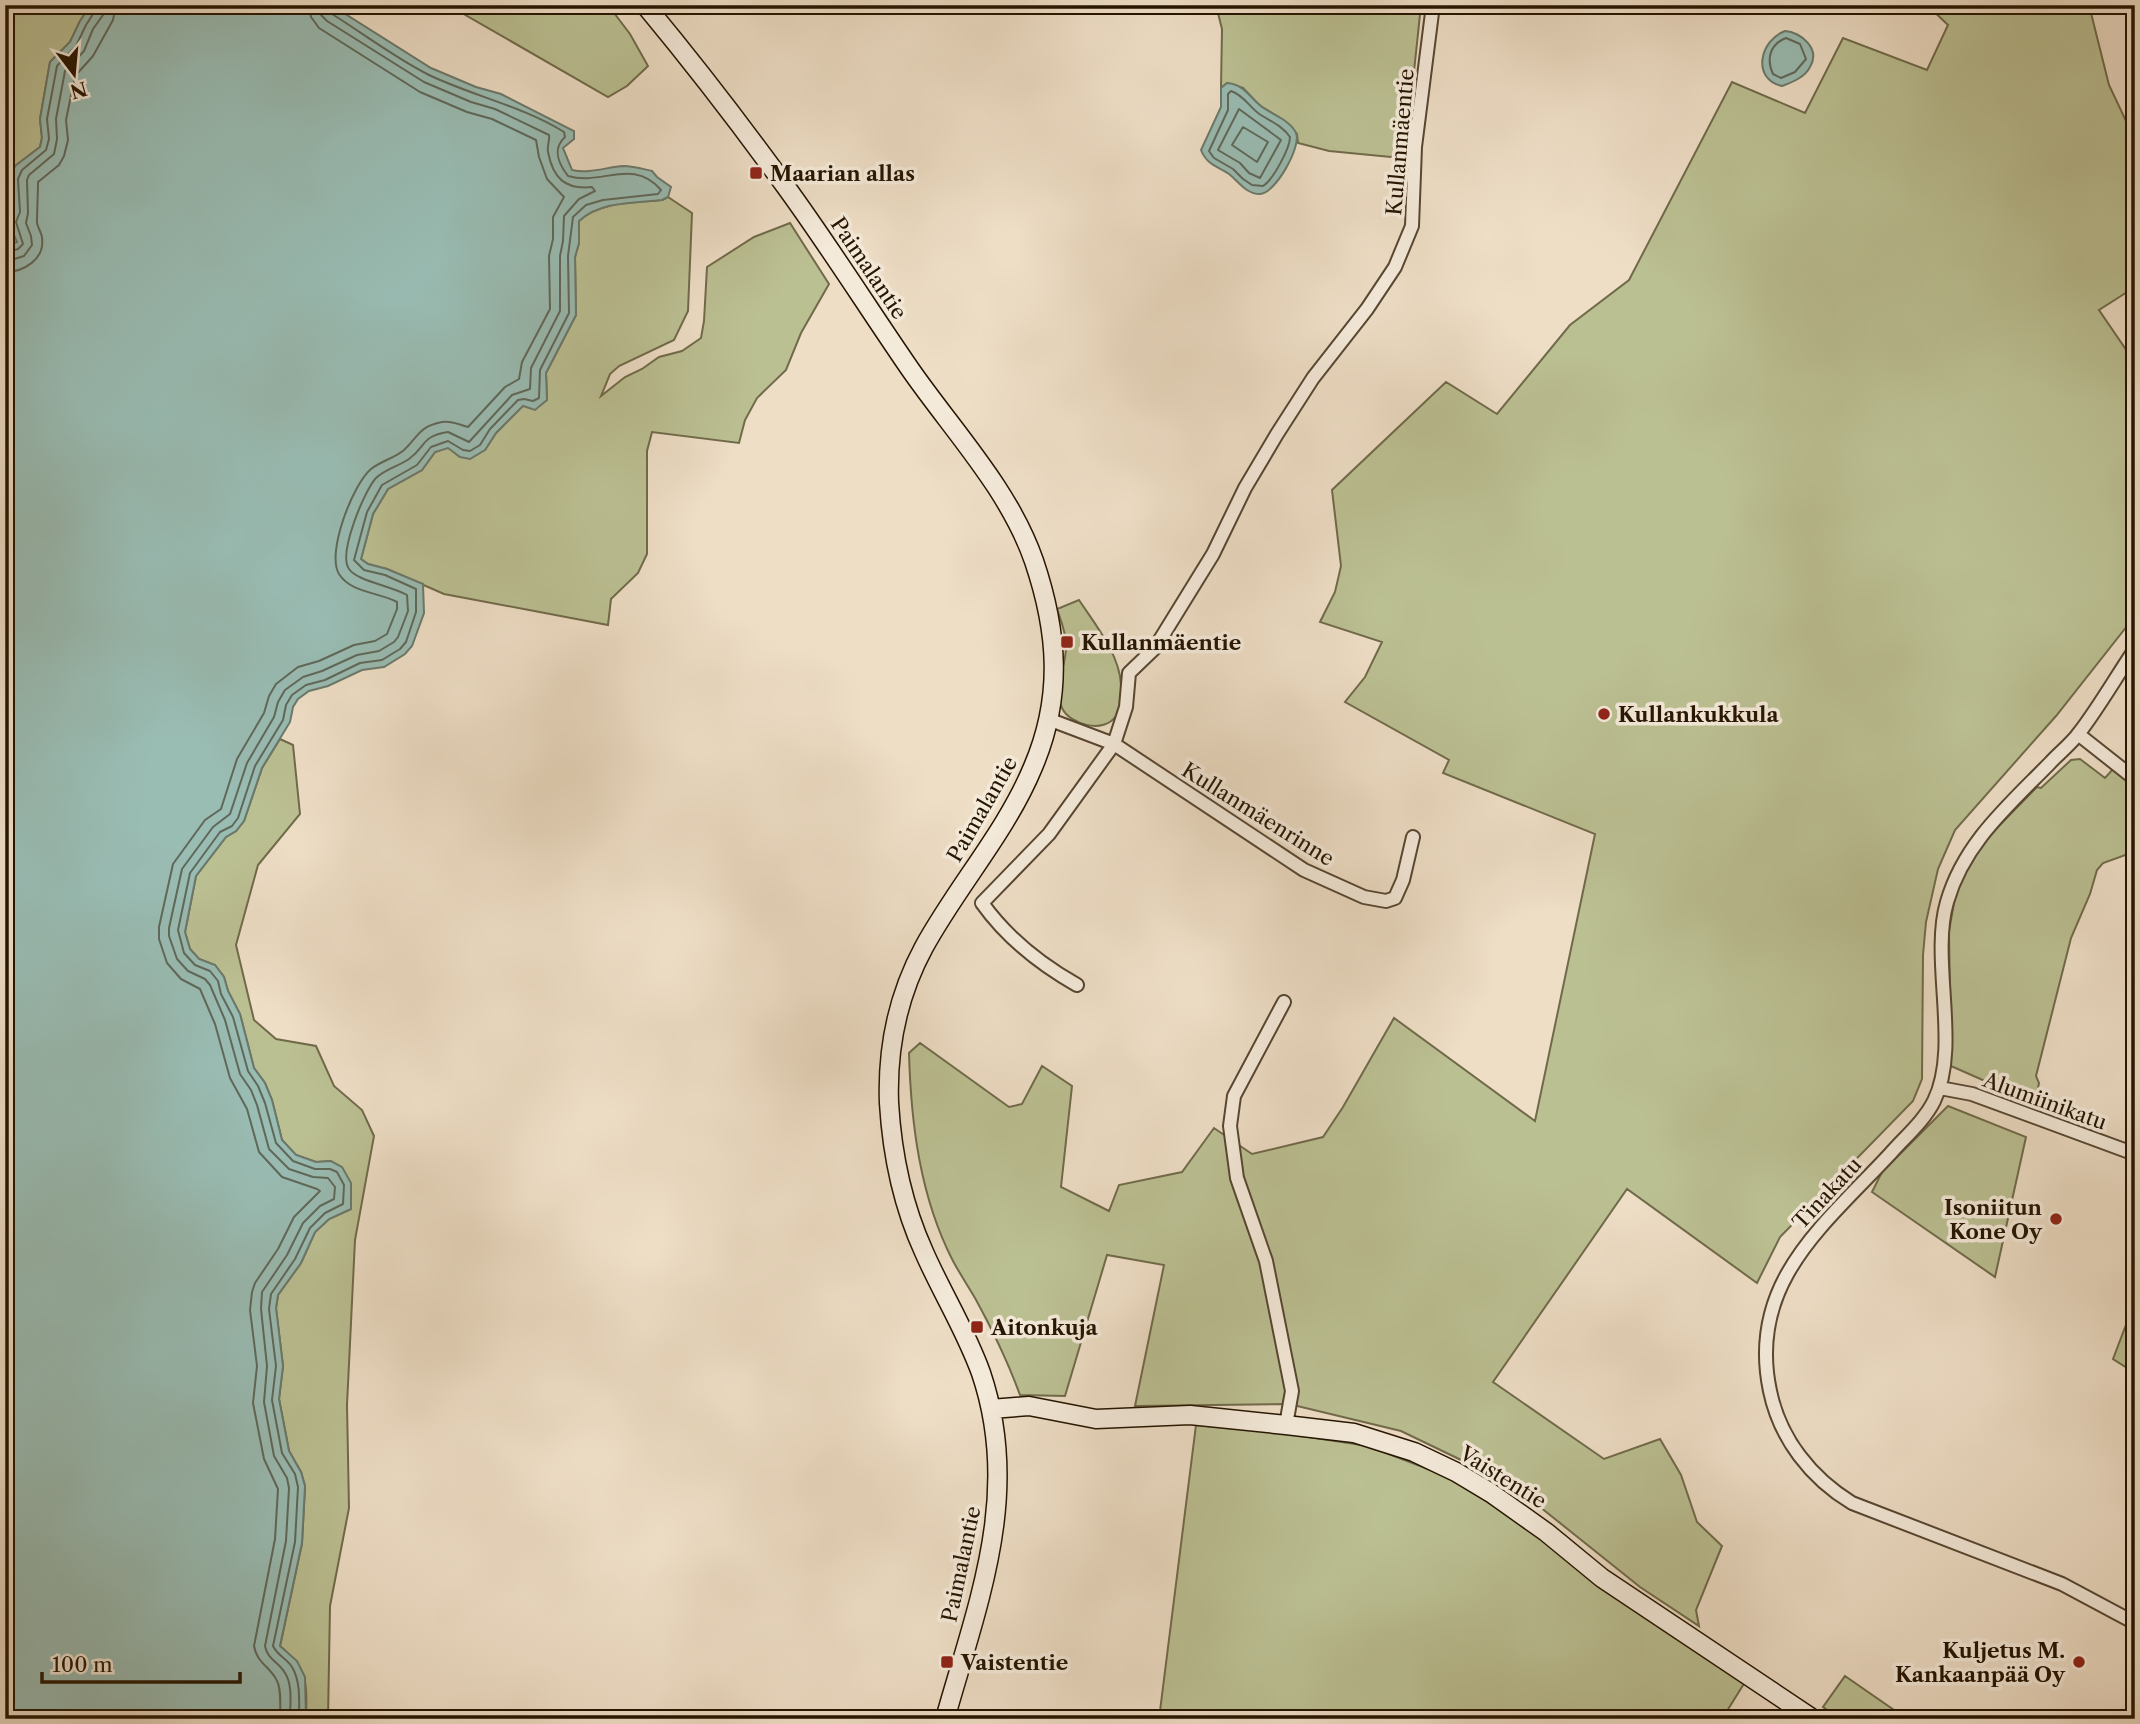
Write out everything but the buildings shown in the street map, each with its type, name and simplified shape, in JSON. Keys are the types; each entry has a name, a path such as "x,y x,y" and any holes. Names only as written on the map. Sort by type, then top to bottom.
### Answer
{"street":[{"name":"Paimalantie","path":"645,5 787,188 913,373 1001,494 1021,530 1037,573 1053,634 1055,675 1048,719 1037,758 1025,787 997,836 938,924 914,967 899,1008 889,1056 892,1131 906,1203 923,1250 982,1375 996,1441 998,1506 986,1574 945,1719"},
{"name":"Kullanmäentie","path":"1077,985 1045,966 1009,936 982,903 1049,834 1114,744 1126,707 1129,673 1155,648 1213,554 1245,488 1277,434 1313,378 1388,278 1405,246 1412,226 1415,147 1433,5"},
{"name":"Tinakatu","path":"2135,649 2078,734 1983,831 1967,854 1954,880 1946,905 1943,934 1944,1055 1940,1088 1924,1117 1806,1244 1785,1274 1771,1307 1766,1343 1768,1382 1778,1419 1808,1468 1821,1481 1852,1503 2062,1584 2135,1623"},
{"name":"Kullanmäenrinne","path":"1048,719 1114,744 1304,870 1364,897 1386,901 1395,898 1403,880 1413,837"},
{"path":"2078,734 2135,779"},
{"path":"1284,1002 1234,1096 1230,1126 1237,1178 1266,1261 1292,1391 1286,1425"},
{"name":"Alumiinikatu","path":"1940,1088 1972,1094 2135,1154"},
{"name":"Vaistentie","path":"991,1409 1029,1406 1096,1419 1189,1415 1364,1436 1414,1452 1456,1472 1546,1532 1602,1577 1813,1719"}],"green space":[{"path":"5,5 91,5 70,42 50,62 40,119 40,147 15,166 11,178 13,213 5,220"},
{"path":"448,5 608,5 630,34 648,66 627,86 608,97"},
{"path":"1216,5 1421,5 1406,147 1391,157 1329,151 1298,143 1297,134 1280,118 1259,105 1243,88 1227,83 1221,88 1222,29"},
{"path":"1927,5 2089,5 2109,85 2135,140 2135,287 2099,310 2127,351 2135,358 2135,616 2056,716 1955,830 1938,869 1926,922 1923,955 1922,1079 1913,1101 1780,1237 1757,1283 1627,1189 1493,1382 1604,1459 1660,1439 1681,1475 1697,1522 1722,1546 1696,1610 1699,1626 1640,1587 1530,1499 1486,1472 1401,1431 1289,1404 1135,1406 1164,1265 1107,1255 1065,1396 1020,1395 994,1334 953,1261 932,1211 919,1160 912,1106 909,1053 920,1043 1009,1107 1022,1104 1042,1066 1072,1086 1061,1187 1109,1211 1119,1185 1182,1172 1214,1128 1252,1154 1323,1137 1394,1018 1535,1121 1595,834 1443,773 1449,760 1345,702 1365,677 1382,642 1320,622 1335,592 1341,566 1332,490 1446,382 1497,414 1570,325 1629,280 1732,82 1805,113 1843,38 1927,70 1948,25"},
{"path":"668,197 692,213 688,311 674,340 619,366 610,374 601,396 625,377 659,357 682,351 701,338 707,267 754,237 790,223 829,284 801,333 786,370 757,398 745,420 739,443 652,432 647,451 647,554 638,573 611,599 608,625 444,594 361,559 373,514 388,489 422,470 435,452 448,447 460,457 485,450 496,433 523,405 547,400 546,373 576,315 575,257 579,243 579,221 587,214 607,206"},
{"path":"1079,600 1106,640 1120,674 1119,709 1111,722 1104,725 1079,723 1066,714 1059,700 1066,645 1057,609"},
{"path":"280,739 293,745 300,814 258,865 236,945 254,1020 276,1039 316,1046 334,1086 362,1110 374,1136 355,1240 347,1405 349,1508 330,1606 328,1719 306,1719 304,1678 296,1663 280,1646 302,1543 305,1486 301,1472 289,1451 279,1399 283,1366 276,1308 278,1295 301,1263 315,1232 329,1219 351,1209 331,1161 316,1162 296,1155 282,1140 272,1100 265,1083 254,1068 240,1014 224,977 215,965 199,959 190,949 185,932 196,876 226,837 236,831 244,821 262,768"},
{"path":"2080,759 2105,778 2113,769 2135,785 2135,857 2128,854 2103,863 2097,870 2071,938 2036,1076 2039,1083 2035,1103 1951,1066 1949,931 1955,897 1967,867 1984,841 2037,787 2041,788 2071,760"},
{"path":"1948,1106 2026,1137 1995,1277 1872,1192 1882,1172"},
{"path":"2135,1301 2135,1373 2113,1359"},
{"path":"1196,1425 1282,1433 1368,1446 1446,1476 1513,1518 1599,1583 1745,1682 1722,1719 1159,1719"},
{"path":"1845,1676 1907,1719 1840,1719 1823,1707"}],"water":[{"path":"91,5 331,5 431,68 476,87 501,94 574,131 574,139 563,148 572,170 634,167 652,171 671,187 668,197 662,200 607,206 587,214 579,221 579,243 575,257 576,315 546,373 547,400 535,410 523,406 496,433 485,450 470,459 460,457 448,448 435,452 422,470 388,489 373,514 361,559 423,584 424,613 412,646 405,654 384,667 362,670 328,686 309,691 298,699 290,722 262,768 244,821 236,831 226,837 196,876 185,932 190,949 199,959 215,965 224,977 240,1014 254,1068 265,1083 272,1100 282,1140 296,1155 316,1162 331,1161 342,1167 351,1183 351,1209 329,1219 315,1232 301,1263 278,1295 276,1308 283,1366 279,1399 289,1451 301,1472 305,1486 302,1543 280,1646 297,1661 305,1677 306,1719 5,1719 5,247 17,242 7,220 13,213 11,178 15,166 40,147 40,119 50,62 70,42"},
{"path":"1785,31 1803,38 1808,43 1813,60 1808,71 1782,86 1766,76 1762,59 1770,42"},
{"path":"1227,83 1242,89 1262,107 1290,125 1296,133 1295,148 1286,168 1273,186 1260,194 1247,190 1229,174 1209,162 1201,150 1221,107 1221,88"}],"place":[{"name":"Maarian allas","path":"756,173"},
{"name":"Kullanmäentie","path":"1067,642"},
{"name":"Kullankukkula","path":"1604,714"},
{"name":"Isoniitun Kone Oy","path":"2056,1219"},
{"name":"Aitonkuja","path":"977,1327"},
{"name":"Vaistentie","path":"947,1662"},
{"name":"Kuljetus M. Kankaanpää Oy","path":"2079,1662"}]}
